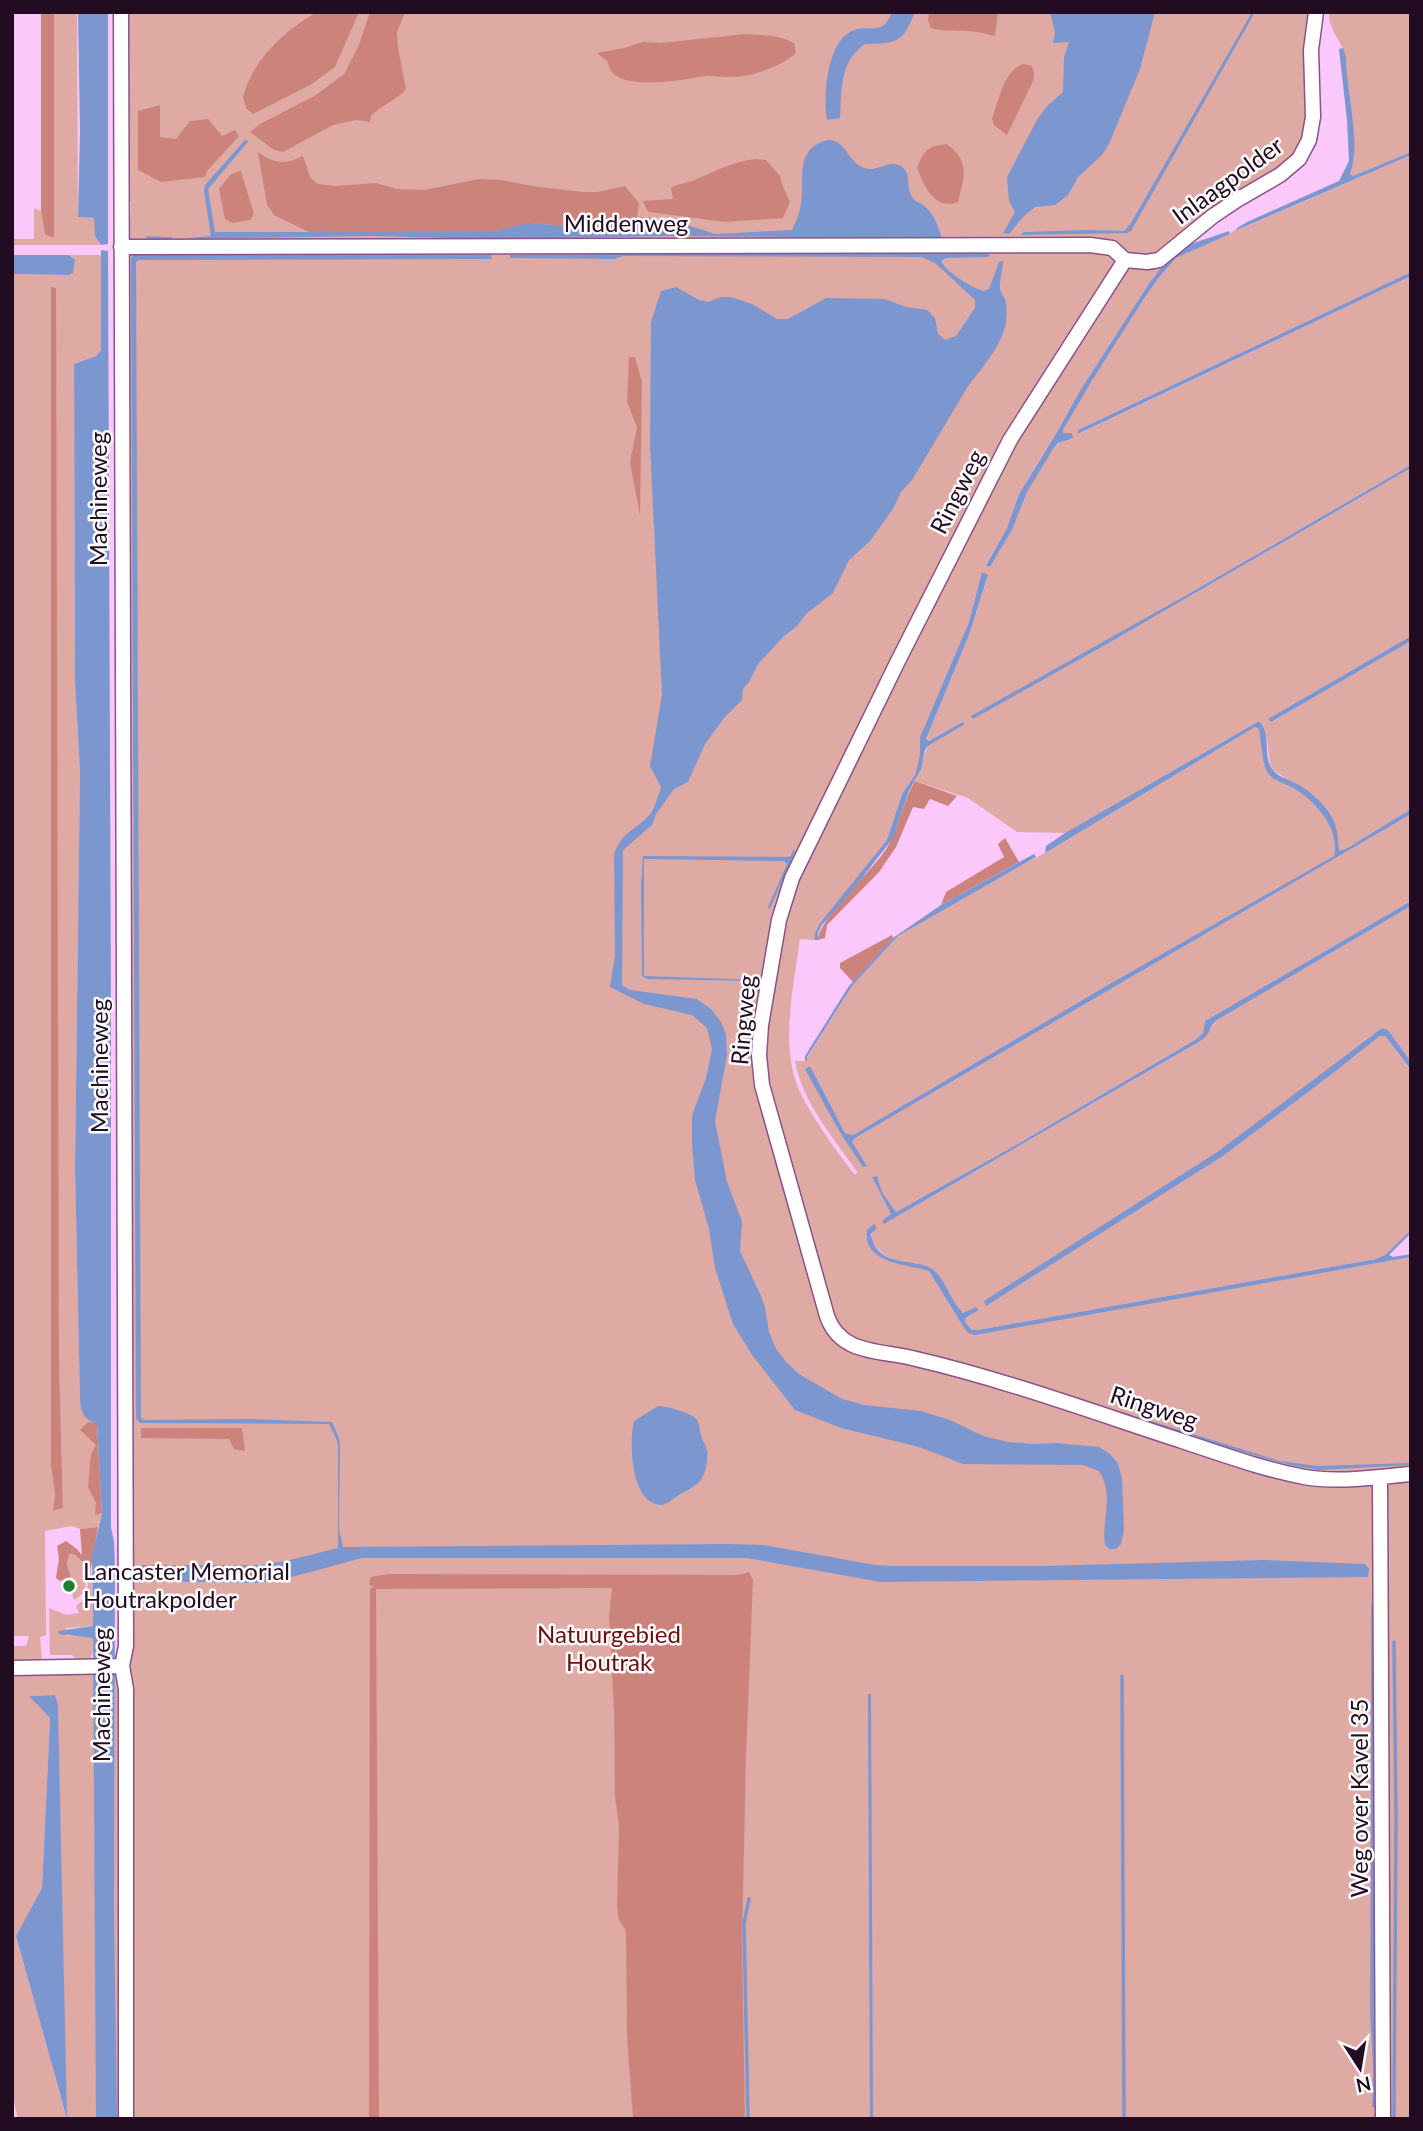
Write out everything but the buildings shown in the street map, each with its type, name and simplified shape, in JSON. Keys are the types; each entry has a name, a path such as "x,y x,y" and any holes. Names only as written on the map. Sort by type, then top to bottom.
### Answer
{"street":[{"name":"Machineweg","path":"121,12 126,1646 119,1666 125,1689 126,2119"},
{"name":"Inlaagpolder","path":"1125,260 1159,260 1213,216 1280,175 1299,159 1309,141 1313,117 1311,50 1316,12"},
{"name":"Middenweg","path":"121,247 1090,245 1112,248 1125,260"},
{"name":"Ringweg","path":"1125,260 1010,440 792,878 779,920 761,1025 761,1077 827,1316 831,1327 843,1341 988,1379 1274,1470 1323,1479 1411,1474"},
{"name":"Weg over Kavel 35","path":"1380,1476 1383,2119"},
{"path":"12,1668 119,1666"}],"green space":[{"path":"54,12 77,12 78,217 95,218 95,236 101,245 12,245 12,239 34,239 34,208 41,211 45,235 54,238"},
{"path":"125,12 1312,12 1310,117 1298,154 1159,256 1134,258 1119,247 127,241 131,202 126,198"},
{"path":"1329,12 1411,12 1411,152 1353,176 1349,174 1354,139 1346,61 1330,23"},
{"name":"Natuurgebied Houtrak","path":"1411,155 1411,272 1078,430 1079,434 1411,276 1411,465 972,719 1411,468 1411,636 1268,719 1271,722 1411,641 1411,809 1344,850 1339,850 1334,822 1310,794 1273,770 1266,732 1259,721 1065,833 1017,832 968,798 915,781 928,746 964,724 961,722 929,741 926,739 969,635 988,576 982,572 969,622 920,737 920,754 915,775 902,794 887,841 820,923 815,940 800,939 792,991 789,1045 795,1079 805,1102 855,1175 857,1172 804,1091 795,1061 805,1061 852,986 898,936 1045,853 1255,727 1259,728 1267,772 1272,778 1295,789 1311,801 1325,817 1334,836 1334,856 1328,860 1106,986 853,1135 845,1133 810,1067 806,1068 839,1131 866,1167 852,1142 855,1138 1411,814 1411,901 1205,1021 1203,1033 1195,1040 896,1212 882,1192 877,1176 872,1177 891,1214 883,1221 884,1224 1202,1040 1217,1020 1411,906 1411,1062 1388,1030 1382,1028 1217,1152 984,1302 987,1305 1223,1156 1380,1036 1385,1036 1411,1071 1411,1230 1385,1255 1376,1259 972,1330 965,1322 979,1310 976,1307 966,1313 961,1312 934,1270 885,1255 872,1240 875,1224 866,1236 882,1257 929,1271 964,1328 975,1334 1411,1257 1411,2119 132,2119 127,253 1093,248 1164,264 1081,389 1019,494 1007,528 986,564 990,567 1012,530 1041,466 1067,435 1063,434 1063,430 1091,381 1145,297 1176,258 1230,234 1237,228 1238,230"},
{"path":"69,255 101,255 101,350 96,356 74,364 75,682 80,771 75,1168 80,1400 97,1423 96,1514 102,1513 98,1527 80,1529 72,1526 45,1531 46,1635 40,1637 42,1659 40,1662 12,1663 12,1646 26,1646 29,1636 12,1636 12,274 69,275 75,260","holes":["51,287 59,1358 63,1508 54,1511 51,1466"]},
{"path":"69,1554 74,1554 87,1566 82,1572 85,1575 84,1590 74,1600 72,1593 78,1586 71,1577 67,1564"},
{"path":"91,1568 93,1626 66,1628 67,1636 93,1637 90,1660 78,1661 72,1655 50,1655 49,1608 66,1615 79,1613 76,1606 86,1596 87,1573"},
{"path":"12,1674 119,1675 123,2119 18,2119 12,2093","holes":["55,1695 58,1704 66,2116 16,1936 42,1889 50,1718 30,1696"]}],"shaded area":[{"path":"41,12 54,12 54,238 45,235 41,211"},
{"path":"317,12 359,12 335,67 310,85 253,114 246,108 243,97 254,70 271,47"},
{"path":"370,12 405,12 397,32 406,89 402,93 375,112 370,122 356,120 333,125 283,152 274,150 250,132 316,95 344,74 359,45"},
{"path":"929,12 998,12 995,36 931,28 928,21"},
{"path":"745,34 788,40 794,43 796,53 772,67 744,76 634,82 612,72 608,62 597,53 643,42 661,43"},
{"path":"1023,64 1032,66 1033,81 1007,135 994,125 992,119 1006,80"},
{"path":"160,105 160,137 176,139 190,121 208,119 222,136 235,130 239,136 207,171 205,177 161,182 138,170 138,111"},
{"path":"947,144 960,157 964,170 958,202 950,204 942,203 931,195 917,168 928,150"},
{"path":"258,152 280,162 303,156 310,177 318,184 336,186 376,183 397,189 424,190 479,179 582,192 598,192 625,186 639,203 637,218 599,228 528,223 491,232 311,233 274,215 267,205"},
{"path":"755,159 766,160 780,176 790,202 783,218 725,222 648,212 643,201 673,199 671,188 674,186 732,164"},
{"path":"241,171 254,214 250,220 233,223 225,219 219,189 231,174"},
{"path":"51,287 56,288 59,1358 63,1508 53,1511 55,1495 51,1466"},
{"path":"629,357 635,357 642,382 640,515 630,462 637,427 627,402"},
{"path":"915,781 957,796 948,806 930,799 924,809 913,807 896,847 879,872 827,925 825,938 818,940 827,919 886,849"},
{"path":"1005,838 1019,862 941,905 946,892 1004,857 998,844"},
{"path":"892,935 893,938 853,982 840,968 840,963"},
{"path":"88,1422 97,1423 102,1513 95,1515 96,1503 88,1487 91,1454 96,1445 80,1430"},
{"path":"141,1428 242,1428 245,1451 234,1449 229,1439 141,1438"},
{"path":"98,1527 91,1568 85,1575 82,1572 87,1566 74,1554 69,1554 67,1564 71,1577 60,1581 56,1578 59,1558 57,1546 66,1541 82,1555 80,1529"},
{"path":"749,1572 753,1580 742,1942 745,2119 633,2119 627,2036 626,1936 619,1920 617,1906 619,1826 615,1797 609,1617 612,1588 376,1589 379,2119 369,2119 370,1588 374,1588 369,1584 371,1577 388,1574 738,1575"}],"water":[{"path":"78,12 108,12 108,244 101,245 95,236 94,218 78,217"},
{"path":"892,12 915,12 906,30 897,40 865,44 850,59 842,87 840,118 827,120 828,72 842,38 857,29 879,28"},
{"path":"1050,12 1155,12 1140,69 1102,155 1078,177 1068,195 1055,205 1035,207 1009,234 1003,233 1015,212 1009,201 1007,177 1038,118 1063,92 1064,57 1069,42 1053,43 1055,32"},
{"path":"1252,12 1255,12 1131,231 1020,235 1024,232 1124,231"},
{"path":"1343,48 1354,132 1350,174 1353,176 1411,152 1411,155 1237,230 1247,222 1339,181 1349,161 1339,49"},
{"path":"246,139 248,142 208,189 215,232 491,232 528,223 599,228 610,226 624,218 647,217 681,223 715,234 792,230 802,197 802,170 806,157 815,145 829,140 840,144 858,165 864,168 873,169 892,164 901,166 908,176 912,197 930,212 942,238 676,236 490,239 373,236 180,239 211,236 205,185"},
{"path":"1229,231 1230,234 1176,258 1161,275 1063,430 1063,433 1072,433 1073,438 1058,443 1053,449 1027,492 1012,530 990,567 986,565 1007,528 1019,494 1081,389 1150,282 1164,264 1188,245"},
{"path":"101,250 108,251 111,1527 115,1567 114,1911 117,2119 96,2119 93,1638 59,1634 58,1631 93,1626 92,1556 102,1513 97,1424 84,1415 80,1400 75,1168 80,771 75,682 74,364 96,356 101,350"},
{"path":"988,254 988,257 946,258 941,261 959,279 983,291 989,289 999,262 1003,261 1000,289 1006,302 1006,317 1001,339 967,388 912,480 901,492 893,509 870,541 849,560 833,593 806,614 758,664 743,689 742,700 724,718 705,744 688,782 674,789 656,814 652,825 623,850 622,985 630,990 697,999 712,1010 721,1022 726,1034 727,1055 715,1121 727,1182 742,1221 740,1251 761,1296 769,1332 776,1349 787,1363 799,1374 842,1399 864,1405 921,1411 950,1420 983,1436 1008,1442 1099,1447 1110,1454 1118,1464 1122,1478 1124,1530 1121,1544 1116,1549 1105,1545 1107,1499 1099,1471 1083,1465 963,1464 919,1447 841,1428 795,1410 752,1355 733,1324 715,1268 709,1229 695,1180 692,1145 692,1115 706,1078 712,1049 707,1028 692,1015 644,1004 610,987 615,955 614,855 625,836 651,813 661,787 650,766 662,695 650,444 651,322 661,291 676,287 708,302 721,297 731,297 752,304 777,319 788,319 826,298 885,299 906,307 927,310 935,318 938,334 945,340 956,336 975,308 975,300 935,263 921,257 510,258 510,255"},
{"path":"12,255 69,255 75,260 73,273 12,274"},
{"path":"133,255 491,255 492,259 136,262 141,1418 332,1422 340,1446 339,1529 343,1547 764,1545 891,1566 1043,1566 1265,1560 1365,1564 1369,1569 1368,1577 881,1582 747,1558 362,1558 288,1578 258,1583 141,1581 139,1567 142,1565 260,1565 338,1548 338,1446 329,1424 140,1423 136,1419"},
{"path":"1411,272 1411,276 1078,434 1078,430"},
{"path":"1411,465 1411,468 1107,644 973,719 971,716 1190,593"},
{"path":"982,572 988,575 969,635 926,739 929,741 962,722 965,724 925,750 921,769 909,791 893,838 822,925 818,940 815,940 820,923 887,840 902,794 915,775 920,754 920,737 969,622"},
{"path":"1411,636 1411,641 1271,722 1268,719"},
{"path":"1259,721 1265,732 1271,767 1278,775 1305,789 1323,805 1335,824 1339,850 1344,850 1411,809 1411,814 855,1138 852,1142 867,1166 863,1167 839,1131 805,1069 810,1066 845,1133 853,1135 1334,856 1333,836 1325,817 1311,801 1267,772 1259,729 1255,727 1045,853 1046,846 1065,833"},
{"path":"793,850 795,851 770,909 768,907 787,864 784,861 644,859 644,976 760,980 759,992 757,982 754,981 648,979 642,976 643,856 787,857 791,856"},
{"path":"1034,854 1036,857 898,936 852,986 805,1061 805,1056 849,986 893,938 941,905"},
{"path":"1411,901 1411,906 1217,1020 1202,1040 884,1224 882,1221 891,1214 872,1177 877,1176 882,1192 896,1212 1195,1040 1203,1033 1205,1021"},
{"path":"1382,1028 1388,1030 1411,1062 1411,1070 1385,1036 1380,1036 1223,1156 986,1306 984,1301 1217,1152"},
{"path":"874,1224 877,1228 871,1234 881,1253 935,1271 963,1313 976,1307 979,1310 966,1318 965,1322 972,1330 1376,1259 1385,1255 1411,1230 1389,1255 1393,1257 1411,1254 1411,1257 975,1335 964,1328 929,1271 888,1261 872,1250 867,1241 867,1230"},
{"path":"983,1369 1280,1461 1317,1466 1411,1465 1319,1470 1294,1466"},
{"path":"658,1406 679,1410 695,1417 707,1452 706,1467 699,1482 661,1505 651,1502 643,1494 632,1456 634,1421"},
{"path":"868,1694 871,1694 873,2119 870,2119"},
{"path":"55,1695 58,1704 67,2119 16,1936 42,1888 50,1718 29,1696"}],"waterway":[{"path":"148,238 171,239"},
{"path":"1373,1605 1374,2106"},
{"path":"1394,1642 1394,2119"},
{"path":"1122,1676 1124,2119"},
{"path":"748,2119 744,1923 749,1899"}],"place":[{"name":"Lancaster Memorial Houtrakpolder","path":"69,1586"}]}
